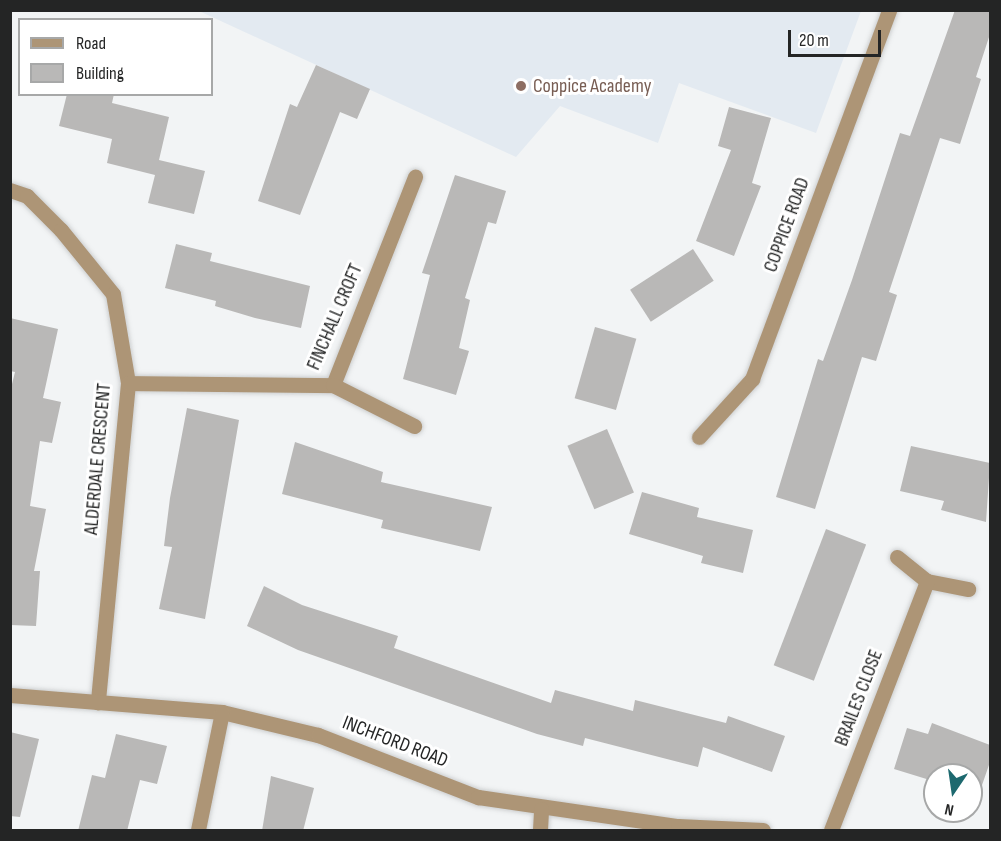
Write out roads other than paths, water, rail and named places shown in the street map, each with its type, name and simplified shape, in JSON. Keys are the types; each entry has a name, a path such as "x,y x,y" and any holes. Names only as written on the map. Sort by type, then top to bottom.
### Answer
{"street":[{"name":"COPPICE ROAD","path":"699,437 752,379 889,10"},
{"name":"FINCHALL CROFT","path":"128,383 333,385 415,177"},
{"name":"ALDERDALE CRESCENT","path":"10,190 27,196 61,230 113,294 128,383 98,703"},
{"path":"333,385 414,426"},
{"path":"897,557 927,581 968,589"},
{"name":"BRAILES CLOSE","path":"831,831 927,581"},
{"name":"INCHFORD ROAD","path":"10,695 222,712 318,735 478,797 541,809 763,831"},
{"path":"198,831 222,712"},
{"path":"540,831 541,809"}],"place":[{"name":"Coppice Academy","path":"521,86"}]}
